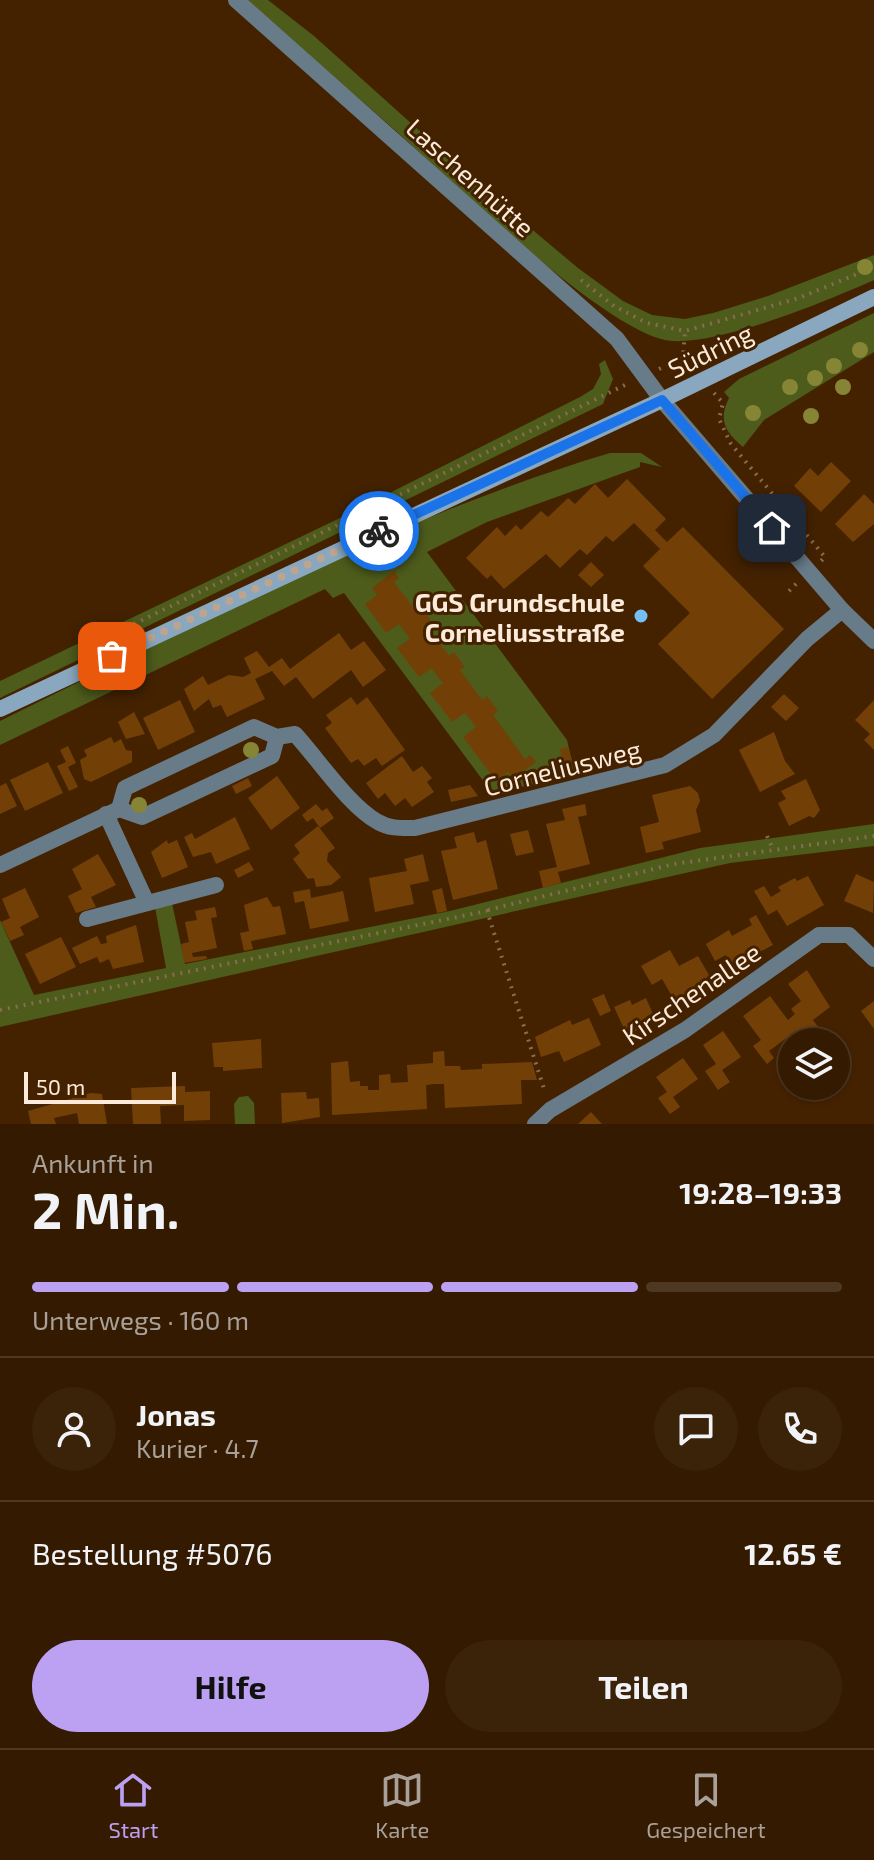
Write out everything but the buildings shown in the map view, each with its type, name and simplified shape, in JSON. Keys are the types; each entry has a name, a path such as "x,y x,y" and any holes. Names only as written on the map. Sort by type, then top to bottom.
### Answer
{"main road":[{"name":"Südring","path":"0,709 662,400 874,297"}],"street":[{"name":"Laschenhütte","path":"236,0 617,339 662,400 842,610 874,641"},
{"name":"Corneliusweg","path":"0,865 112,811 125,788 254,727 277,737 295,734 376,821 392,828 415,828 665,765 714,735 807,639 842,610"},
{"name":"Corneliusweg","path":"112,811 142,817 272,756 277,737"},
{"path":"112,811 147,903"},
{"path":"87,919 216,885"},
{"name":"Kirschenallee","path":"535,1124 550,1110 685,1030 819,935 849,935 874,959"}],"path":[{"path":"789,591 825,557 731,444 719,419 723,403 683,358 685,331 799,298 874,267"},
{"path":"128,627 683,358"},
{"path":"767,836 773,849"},
{"path":"0,1010 487,911 674,864 874,836"},
{"path":"487,911 550,1110"}],"green space":[{"path":"243,0 268,0 314,36 491,195 578,268 623,301 652,315 685,319 713,313 768,296 874,255 874,280 774,320 718,336 672,341 644,333 610,313 530,252 395,130"},
{"path":"874,313 874,352 764,420 743,447 732,436 725,425 724,413 729,398 724,392 739,379"},
{"path":"605,360 613,379 603,404 0,698 0,681 340,518 580,397 593,389 601,374 599,364"},
{"path":"610,453 641,453 662,467 640,462 640,467 487,522 427,552 567,740 575,774 493,794 344,593 333,598 325,589 0,745 0,721 224,610 453,508"},
{"path":"874,824 874,846 730,863 0,1027 0,920 34,995 166,968 155,907 172,903 185,964 450,911 700,848"},
{"path":"248,1096 254,1103 255,1124 235,1124 234,1104 239,1097"}],"way so far":[{"path":"112,656 379,531"}],"place":[{"name":"GGS Grundschule Corneliusstraße","path":"641,616"}],"route":[{"path":"379,531 662,400 772,528"}]}
